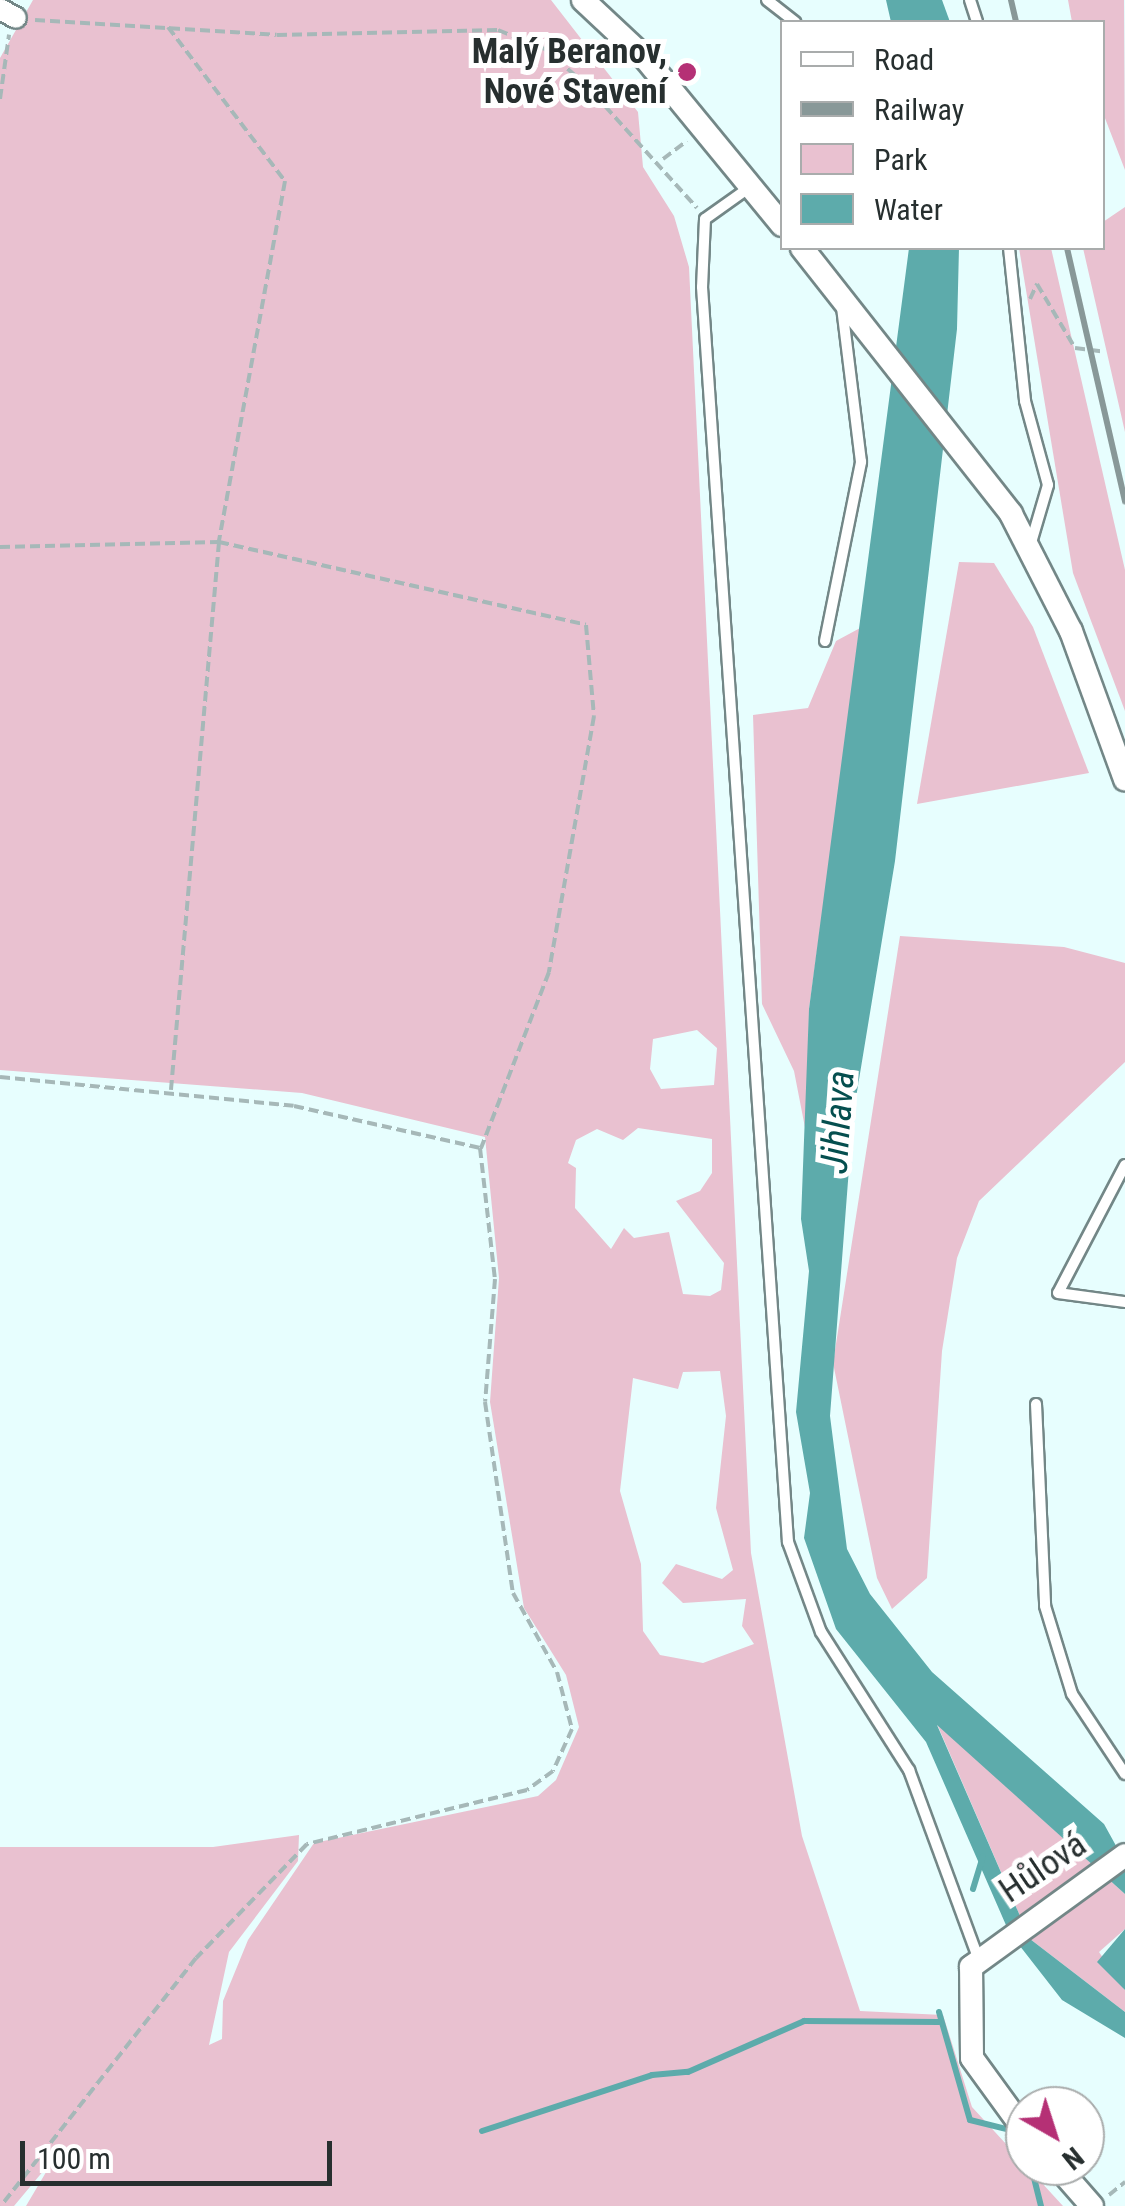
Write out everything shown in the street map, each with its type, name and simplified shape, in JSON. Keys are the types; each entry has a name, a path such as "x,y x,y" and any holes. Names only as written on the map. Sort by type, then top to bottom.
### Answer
{"street":[{"path":"583,0 645,58 780,223"},
{"path":"810,252 1011,514 1030,546 1125,779"},
{"name":"Hůlová","path":"978,1958 1125,1855"},
{"path":"978,1958 965,2003 972,2058 1005,2103"},
{"path":"1075,2186 1092,2206"}],"lane":[{"path":"767,0 792,20"},
{"path":"750,187 705,219 716,585 769,1173 788,1542 821,1632 909,1770 978,1958"},
{"path":"1009,250 1026,400 1048,484 1030,546"},
{"path":"824,641 861,462 840,294"},
{"path":"1125,1166 1058,1293 1125,1302"},
{"path":"1036,1404 1044,1606 1072,1694 1125,1774"}],"path":[{"path":"0,96 8,13 277,35 498,30 545,49 661,160 705,219"},
{"path":"168,27 286,181 218,542 171,1090"},
{"path":"661,160 682,145"},
{"path":"1027,304 1037,284 1075,348 1102,351"},
{"path":"0,547 218,542 586,625 594,716 553,955 478,1146 495,1279 490,1440 512,1592 557,1672 567,1748 527,1790 307,1844 196,1958 1,2206"},
{"path":"0,1078 171,1090 478,1146"}],"green space":[{"path":"33,0 551,0 638,112 643,167 674,216 689,267 751,1553 802,1836 860,2011 943,2015 972,2107 1005,2143 1005,2186 1045,2186 1063,2206 26,2206 55,2157 14,2206 0,2206 0,1847 213,1847 299,1835 298,1861 229,1952 209,2045 222,2039 223,2001 248,1940 314,1843 538,1796 556,1780 579,1727 566,1675 524,1608 490,1402 499,1278 485,1137 302,1093 0,1070 0,58","holes":["697,1030 717,1048 714,1085 661,1089 650,1069 653,1039","638,1128 712,1139 712,1173 700,1191 676,1201 724,1263 721,1290 710,1296 683,1294 669,1232 634,1238 624,1228 611,1249 575,1208 576,1168 568,1163 576,1140 597,1129 623,1140","720,1371 726,1416 716,1508 733,1570 722,1579 676,1564 662,1583 683,1603 746,1599 742,1626 754,1644 703,1663 660,1655 643,1631 641,1564 620,1491 633,1378 678,1389 683,1372"]},
{"path":"1068,0 1124,0 1125,170 1105,118 1105,20 1072,20"},
{"path":"1125,207 1125,432 1083,250 1105,250 1105,221"},
{"path":"1019,250 1051,250 1125,570 1125,711 1073,573"},
{"path":"959,562 994,563 1033,627 1089,773 917,804"},
{"path":"862,627 809,1009 808,1143 794,1071 762,1004 753,715 808,708 836,641"},
{"path":"900,936 1064,947 1125,963 1125,1062 979,1201 957,1258 942,1351 927,1578 892,1609 877,1578 833,1363"},
{"path":"937,1724 1125,1894 1125,1929 1099,1952 1125,1990 1125,2012 1030,1939"}],"water":[{"path":"886,0 942,0 949,20 891,20"},
{"name":"Jihlava","path":"909,250 959,250 957,329 895,861 853,1116 830,1416 847,1549 870,1594 932,1672 1104,1824 1125,1862 1125,1894 937,1725 1030,1939 1125,2012 1125,2038 1062,2000 1009,1932 926,1742 836,1629 804,1538 810,1493 796,1412 809,1271 801,1219 809,1009"},
{"path":"1125,1929 1125,1990 1097,1962"}],"waterway":[{"path":"973,1889 983,1857"},
{"path":"939,2012 970,2120 1005,2129"},
{"path":"482,2131 652,2075 688,2072 804,2021 939,2022"},
{"path":"1036,2186 1041,2206"}],"railway":[{"path":"1011,0 1016,20"},
{"path":"1067,250 1125,501"}],"place":[{"name":"Malý Beranov, Nové Stavení","path":"687,72"}]}
